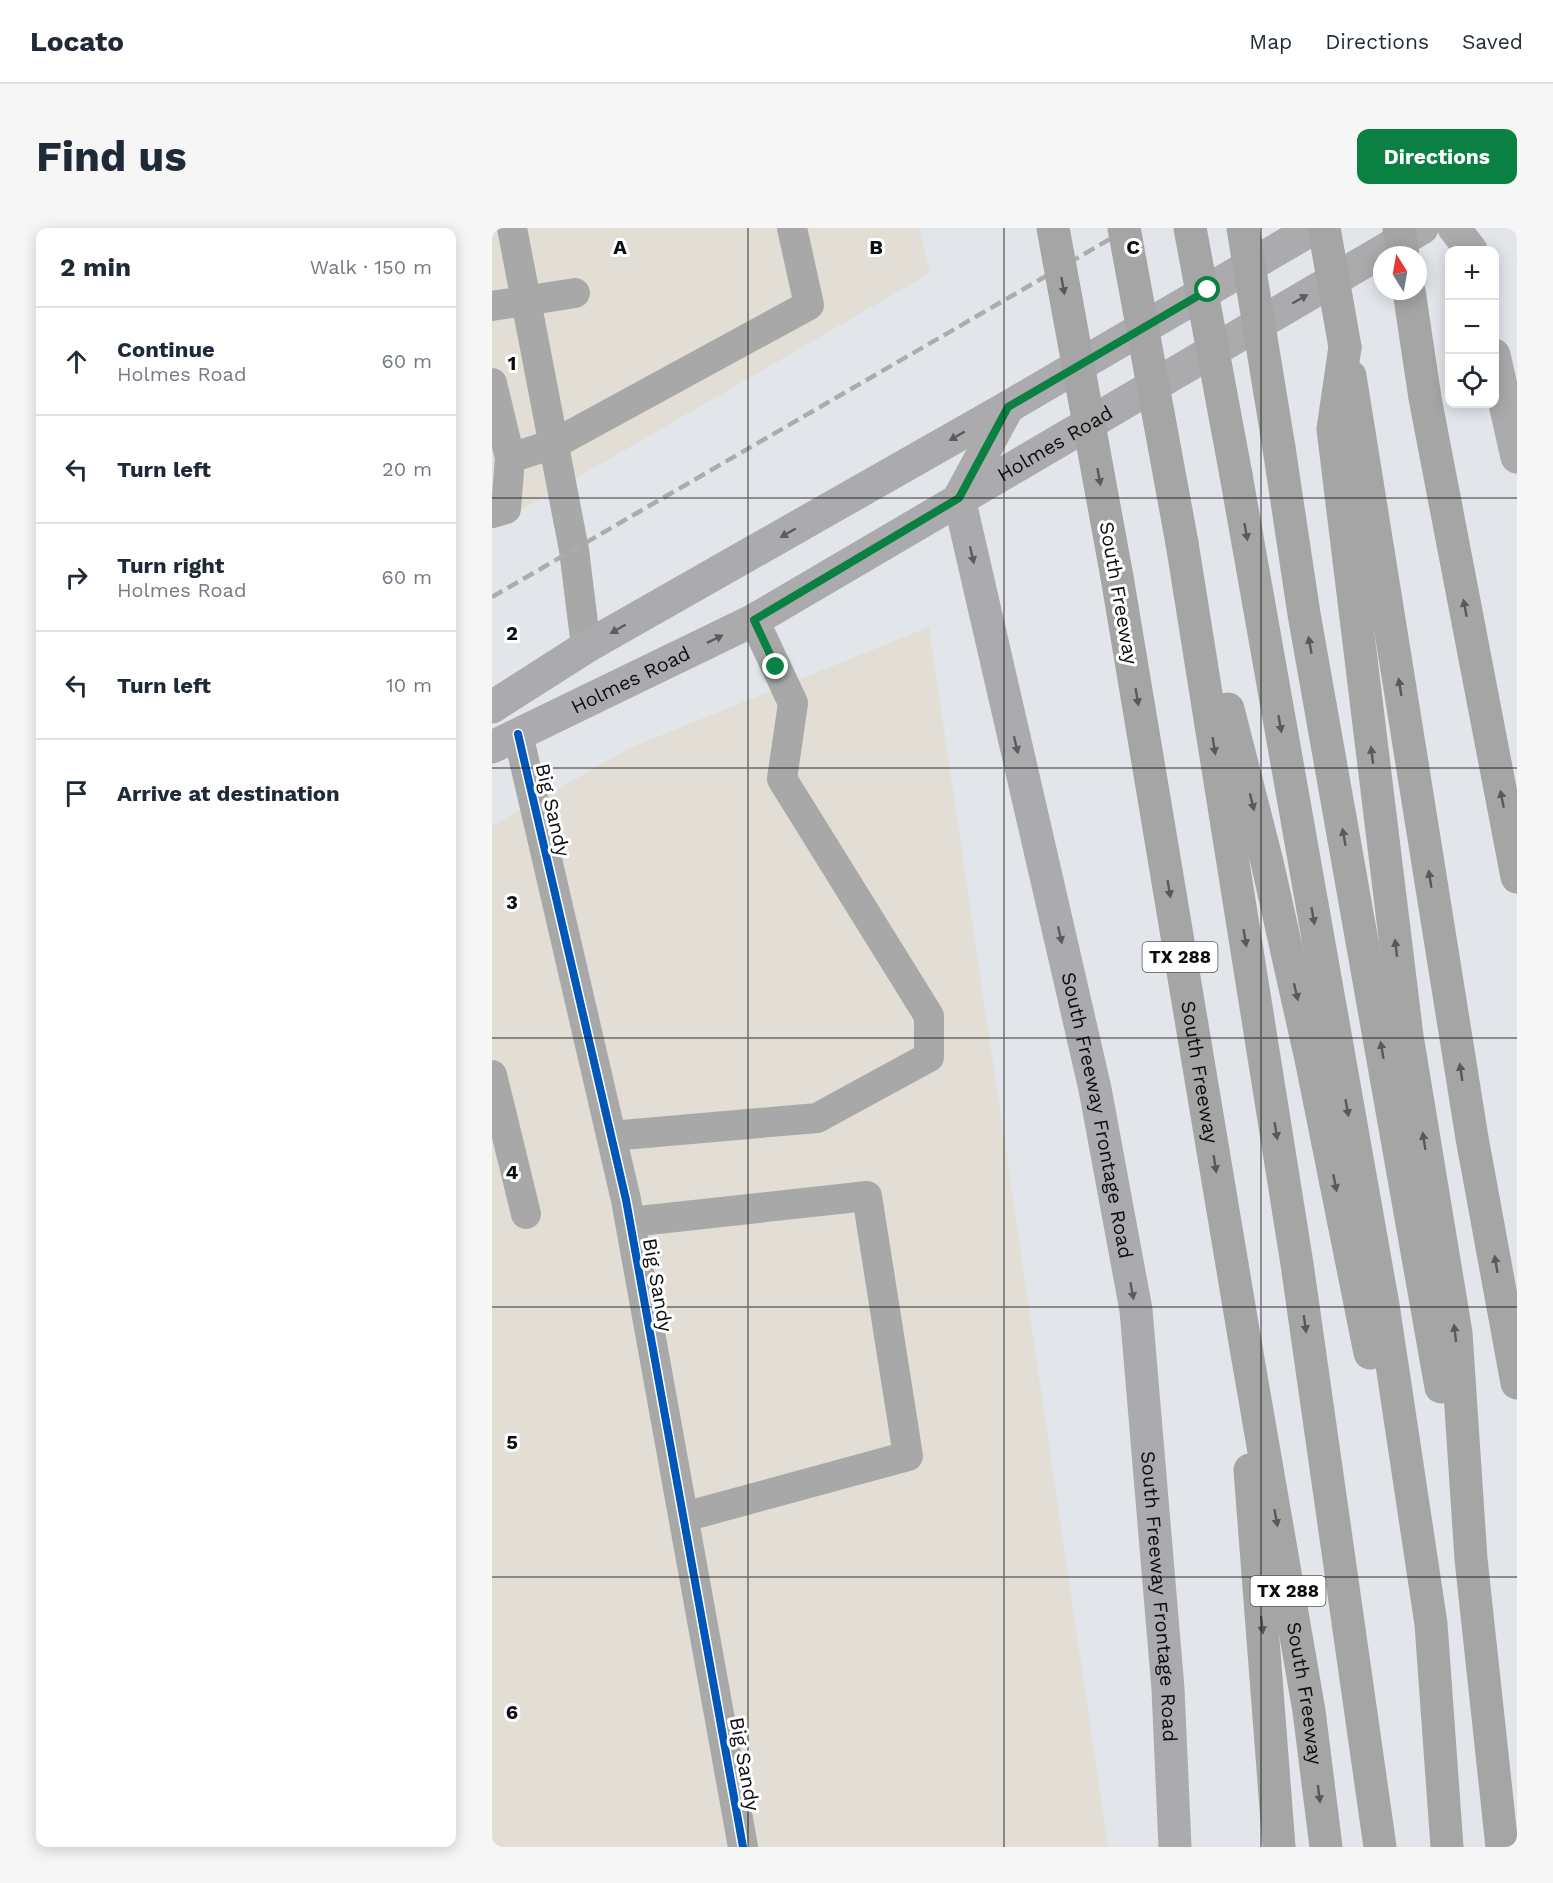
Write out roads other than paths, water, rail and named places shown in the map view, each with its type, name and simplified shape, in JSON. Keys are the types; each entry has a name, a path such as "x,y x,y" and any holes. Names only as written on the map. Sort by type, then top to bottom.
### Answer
{"highway":[{"name":"South Freeway","path":"1053,228 1117,577 1309,1711 1326,1847"},
{"path":"1124,228 1182,543 1297,1263 1380,1847"},
{"path":"1190,228 1383,1305 1431,1624 1447,1847"},
{"path":"1243,228 1304,614 1470,1559"},
{"path":"1324,228 1345,347 1345,425 1407,1036 1456,1333 1470,1559 1502,1847"},
{"path":"1399,228 1402,246"},
{"path":"1410,300 1425,398 1517,877"},
{"path":"1345,425 1517,1383"},
{"path":"1182,543 1222,684 1269,874 1311,1059 1354,1280 1431,1624"},
{"path":"1244,1336 1252,1529 1273,1736 1280,1847"}],"main road":[{"path":"492,707 586,647 1008,407 1314,228"},
{"name":"Holmes Road","path":"505,740 754,620 1422,228"},
{"path":"1454,228 1468,246"},
{"path":"1499,377 1517,457"},
{"path":"959,498 1008,407"},
{"name":"South Freeway Frontage Road","path":"959,498 1095,1089 1136,1310 1168,1689 1175,1847"}],"street":[{"path":"512,228 574,550 586,647"},
{"path":"510,458 554,444 809,305 792,228"},
{"path":"492,306 575,293"},
{"path":"492,383 510,458 506,509 492,513"},
{"path":"611,1136 817,1118 929,1057 929,1016 782,780 793,703 754,620"},
{"name":"Big Sandy","path":"505,740 611,1136 630,1222 743,1847"},
{"path":"492,1075 525,1214"},
{"path":"630,1222 867,1196 908,1456 684,1517"}],"railway":[{"path":"492,597 1129,228"}]}
